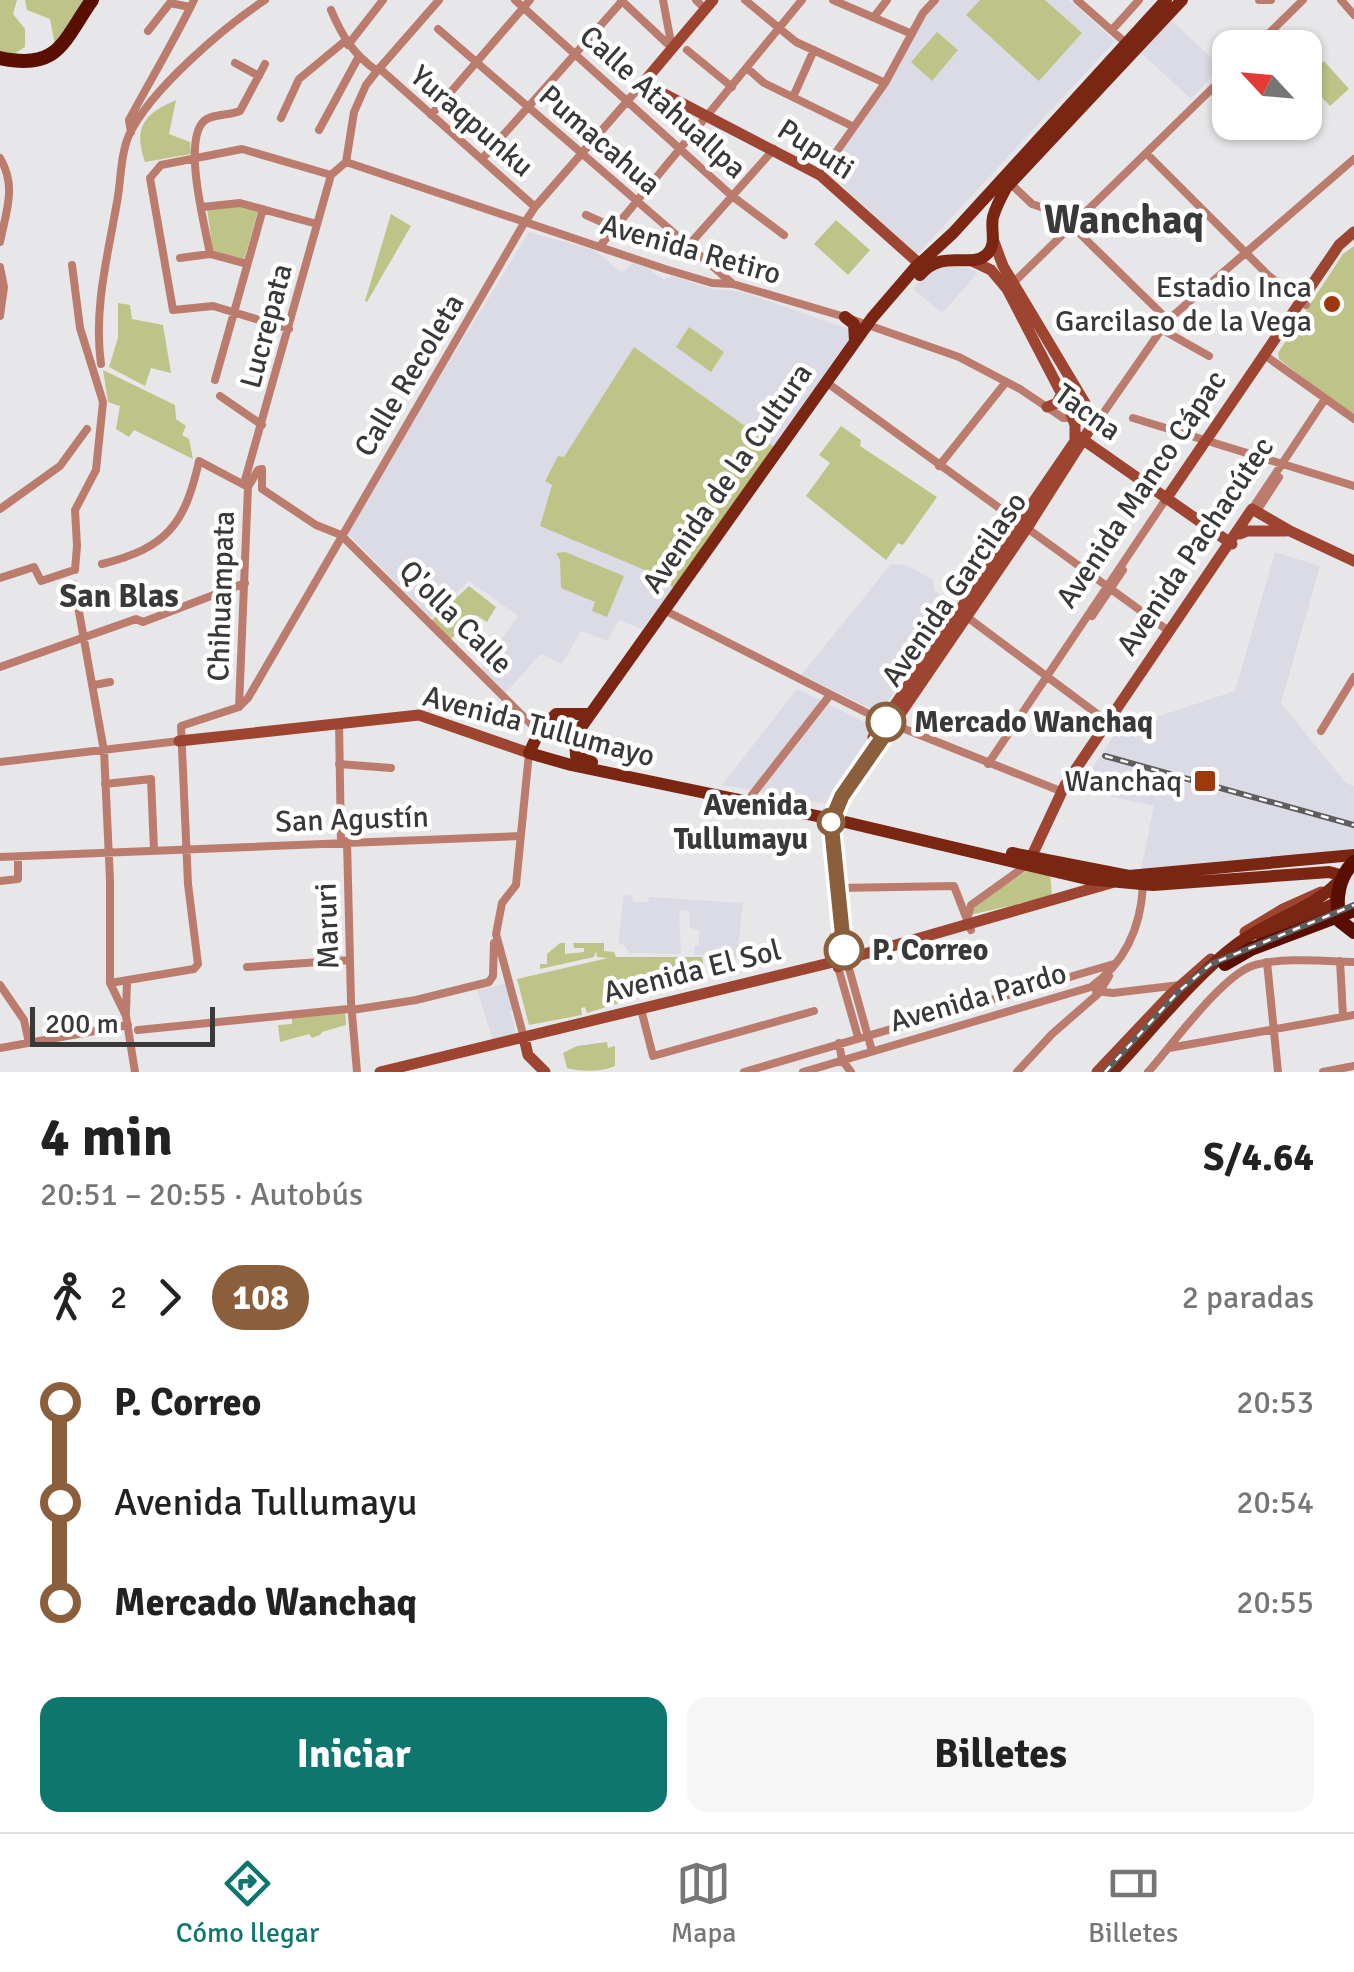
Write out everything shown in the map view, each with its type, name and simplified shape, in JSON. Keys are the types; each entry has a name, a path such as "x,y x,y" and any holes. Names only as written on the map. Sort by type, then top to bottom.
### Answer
{"highway":[{"path":"0,58 36,62 54,55 92,0"},
{"path":"1332,904 1341,876 1354,859"},
{"path":"1294,934 1354,891 1341,876"},
{"path":"1332,904 1354,910"},
{"path":"1332,904 1354,934"},
{"path":"1226,964 1251,949 1294,934 1354,934"}],"main road":[{"path":"921,264 986,256 996,209 1010,183 1130,47 1166,0"},
{"path":"968,260 954,250 953,233 1130,47 1182,0"},
{"path":"964,221 980,220 993,235"},
{"name":"Avenida de la Cultura","path":"559,762 870,327 921,264 953,233"},
{"path":"844,317 856,329 856,341"},
{"name":"Avenida de la Cultura","path":"829,384 856,341 870,327"},
{"path":"528,757 539,732 556,714 590,714"},
{"path":"571,714 576,734"},
{"name":"Avenida Tullumayo","path":"576,734 574,750 579,758 830,815"},
{"name":"Avenida Tullumayo","path":"528,757 830,815 1128,880"},
{"name":"Avenida Tullumayo","path":"1143,880 1354,859"},
{"name":"Avenida Tullumayo","path":"1032,860 1086,885 1313,873 1341,876"},
{"path":"1313,873 1332,904"},
{"path":"1269,924 1332,904"},
{"path":"1122,1072 1226,964 1255,941 1332,904"},
{"path":"1112,1072 1229,951 1284,909"}],"street":[{"path":"101,364 100,299 122,161 131,132 174,78 224,30 265,0"},
{"path":"281,118 299,80 347,43 382,0"},
{"path":"289,329 213,306 172,310 150,178 162,165 242,149 331,175 346,162 354,112 366,85 439,0"},
{"name":"Calle Atahuallpa","path":"515,0 527,4 732,196 784,235"},
{"path":"482,158 622,0 672,48"},
{"path":"663,0 672,48"},
{"path":"745,0 796,42 884,83"},
{"path":"600,246 802,0"},
{"path":"834,0 912,34"},
{"path":"874,17 887,0"},
{"path":"820,174 884,83 923,13 936,0"},
{"path":"1077,0 1130,47"},
{"path":"1112,30 1139,0"},
{"path":"1259,0 1270,0"},
{"path":"1272,30 1303,0"},
{"path":"1341,0 1354,14"},
{"path":"644,82 704,2"},
{"path":"131,132 130,120 192,4 170,3 148,31"},
{"path":"431,115 527,4"},
{"path":"319,130 358,58 331,10"},
{"name":"Pumacahua","path":"438,30 733,284"},
{"path":"687,50 732,88"},
{"path":"792,97 814,50"},
{"name":"Yuraqpunku","path":"358,58 378,69 535,206"},
{"path":"235,63 259,76"},
{"path":"210,254 194,143 208,118 240,111 265,64"},
{"path":"747,68 764,83 854,127"},
{"path":"655,69 657,83 674,99"},
{"name":"Calle Recoleta","path":"239,707 262,676 341,534 535,206 644,82"},
{"name":"Puputi","path":"644,82 820,174 921,264"},
{"path":"1010,286 1212,89"},
{"path":"688,246 774,149"},
{"path":"1146,153 1245,253 1303,303"},
{"path":"0,158 11,194 0,242"},
{"path":"1092,424 1168,320 1354,159"},
{"name":"Avenida Retiro","path":"346,162 712,283 733,284 870,327"},
{"name":"Lucrepata","path":"248,487 245,480 331,175"},
{"path":"1010,183 1032,204 1053,211 1072,226 1168,320"},
{"path":"202,207 228,203 263,208 317,224"},
{"name":"Lucrepata","path":"215,380 263,208"},
{"path":"586,215 615,228"},
{"name":"Avenida Manco Cápac","path":"991,765 1265,355 1354,232"},
{"path":"993,235 1010,286 1077,431"},
{"path":"180,258 210,254 247,264"},
{"path":"968,260 991,270 1010,286 1085,403 1092,424"},
{"path":"0,266 4,288 0,316"},
{"path":"0,578 34,568 41,581 73,570 78,546 74,510 96,470 103,402 80,328 72,266"},
{"name":"Tacna","path":"870,327 958,358 1010,384 1077,431"},
{"path":"1161,329 1209,356"},
{"path":"1265,355 1354,419"},
{"path":"829,384 1170,633"},
{"path":"939,466 1010,384"},
{"name":"Tacna","path":"1010,384 1168,500 1234,540"},
{"path":"1047,407 1057,403 1062,393"},
{"path":"220,396 262,425"},
{"name":"Avenida Pachacútec","path":"1032,860 1064,792 1327,401"},
{"name":"Tacna","path":"1077,431 1086,416 1092,424"},
{"path":"1134,418 1354,486"},
{"name":"Avenida Garcilaso","path":"830,815 888,722 1024,525 1077,431 1092,424"},
{"path":"0,510 60,466 87,429"},
{"path":"102,564 144,548 180,521 198,461 248,487"},
{"name":"Q'olla Calle","path":"248,487 262,469 260,488 316,525 341,534 539,732"},
{"name":"Chihuampata","path":"239,707 248,487"},
{"path":"1254,510 1354,561"},
{"path":"1234,540 1247,531 1290,531"},
{"path":"0,667 136,619 144,622 246,583"},
{"path":"74,584 104,751 110,983 127,1021"},
{"path":"665,613 888,722 1064,792"},
{"path":"962,613 1109,723"},
{"path":"1321,731 1354,677"},
{"path":"94,686 110,682"},
{"path":"752,795 830,695"},
{"path":"110,983 194,970 198,964 186,850 181,726 239,707"},
{"name":"Avenida Tullumayo","path":"180,742 419,715 528,757"},
{"name":"Maruri","path":"339,723 350,1009 357,1072"},
{"path":"0,762 180,742"},
{"path":"138,1030 416,1000 489,982 502,903 516,884 528,757"},
{"path":"339,764 391,768"},
{"path":"105,784 152,779 154,850"},
{"name":"Avenida Pachacútec","path":"1032,860 1048,834 1064,792"},
{"path":"830,815 842,963 872,1051"},
{"path":"830,815 842,963 858,1037"},
{"name":"San Agustín","path":"0,856 520,836"},
{"path":"0,882 18,880 18,856"},
{"path":"967,903 1032,860"},
{"name":"Avenida El Sol","path":"969,924 1128,880"},
{"name":"Avenida Pardo","path":"804,1072 1070,994 1095,992 1136,932 1143,880"},
{"name":"Avenida El Sol","path":"403,1072 842,963 1086,885"},
{"path":"837,888 956,888 967,903 969,924"},
{"path":"1097,1072 1180,984 1258,923 1284,909 1332,904"},
{"path":"496,934 528,1055 544,1072"},
{"path":"247,968 350,960"},
{"path":"1148,1072 1241,970 1267,962 1354,962"},
{"path":"1267,962 1278,1072"},
{"path":"1340,962 1344,1016"},
{"name":"Avenida Pardo","path":"744,1072 1116,963"},
{"path":"1066,978 1073,985 1070,994"},
{"path":"127,982 127,1021 135,1072"},
{"path":"0,984 24,1020 29,1042"},
{"path":"1017,1072 1095,992 1180,984"},
{"path":"641,1013 653,1056 814,1012"},
{"path":"1170,1048 1354,1014"},
{"path":"0,1048 127,1021"},
{"name":"Avenida El Sol","path":"380,1072 525,1041"},
{"path":"839,1044 842,1060 851,1072"},
{"path":"1323,1072 1354,1066"}],"shaded area":[{"path":"936,0 1069,0 1115,41 917,255 827,171 900,65 912,34"},
{"path":"1171,20 1212,59 1212,77 1191,99 1141,53"},
{"path":"529,232 594,250 622,273 633,263 652,269 652,273 665,279 672,276 713,289 743,292 848,329 853,337 776,448 634,348 564,458 558,456 545,480 647,571 674,588 642,629 619,620 607,641 581,631 562,664 541,654 505,693 480,670 518,616 469,581 431,618 345,531"},
{"path":"944,266 978,273 942,313 913,289 928,272"},
{"path":"1275,552 1320,566 1281,703 1346,783 1354,786 1354,848 1141,870 1154,806 1079,789 1117,730 1235,691"},
{"name":"Mercado Wanchaq","path":"891,564 906,565 934,580 934,590 953,606 880,713 801,675"},
{"path":"797,689 875,727 825,804 722,785"},
{"path":"624,895 632,896 633,902 648,902 649,897 743,903 733,967 706,966 706,955 694,955 699,930 690,928 689,911 679,910 681,954 629,953 624,945 618,944"},
{"path":"507,983 515,1009 510,1011 516,1034 493,1040 477,990"}],"green space":[{"path":"0,0 17,0 13,14 25,29 25,47 14,54 0,51"},
{"path":"25,0 88,0 56,50 50,19 27,10"},
{"path":"980,0 1045,0 1082,33 1039,81 966,15"},
{"path":"937,32 958,50 932,81 911,62"},
{"path":"1322,63 1349,89 1330,106 1322,97"},
{"path":"176,100 169,134 190,142 191,154 145,162 140,140 144,123"},
{"path":"236,204 258,211 244,260 213,252 207,208"},
{"path":"391,214 411,226 367,302 365,301"},
{"path":"836,220 870,250 848,275 814,244"},
{"name":"Estadio Inca Garcilaso de la Vega","path":"1354,246 1354,418 1279,359 1278,353 1343,254"},
{"path":"118,303 130,305 132,319 163,325 171,373 151,368 145,386 109,367 118,338"},
{"path":"689,327 724,352 711,372 676,347"},
{"path":"634,347 776,448 674,588 647,571 540,526 552,485 545,481 558,456 564,457"},
{"path":"103,370 175,405 176,419 186,426 182,435 189,439 193,459 134,430 129,437 116,429 120,406 108,402"},
{"path":"841,426 861,440 860,446 937,497 903,545 898,543 886,560 806,496 830,463 819,455"},
{"path":"565,552 624,576 607,617 592,611 595,602 561,588 556,553"},
{"path":"469,586 496,607 487,622 476,615 450,640 431,621"},
{"path":"1031,868 1050,872 1052,896 970,915 972,907"},
{"path":"565,943 565,954 584,952 584,948 574,948 573,943 604,943 604,951 614,952 616,957 702,957 704,968 627,988 629,1000 587,1013 585,1007 581,1008 582,1015 529,1025 517,979 608,958 597,957 596,951 594,957 540,969 540,964 547,964 547,954"},
{"path":"345,1011 346,1025 312,1038 309,1034 280,1042 278,1025 292,1024 292,1017"},
{"path":"607,1042 608,1048 615,1046 615,1066 591,1071 567,1068 563,1053 577,1046"}],"railway":[{"path":"1105,756 1354,825"},
{"path":"1105,1072 1179,991 1211,964 1354,905"}],"bus line":[{"name":"108","path":"844,950 831,822 842,796 892,724 886,722"}],"place":[{"name":"Estadio Inca Garcilaso de la Vega","path":"1332,304"},
{"name":"Mercado Wanchaq","path":"886,722"},
{"name":"Wanchaq","path":"1205,781"},
{"name":"Avenida Tullumayu","path":"831,822"},
{"name":"P. Correo","path":"844,950"}],"district":[{"name":"Wanchaq","path":"1124,219"},
{"name":"San Blas","path":"119,596"}]}
